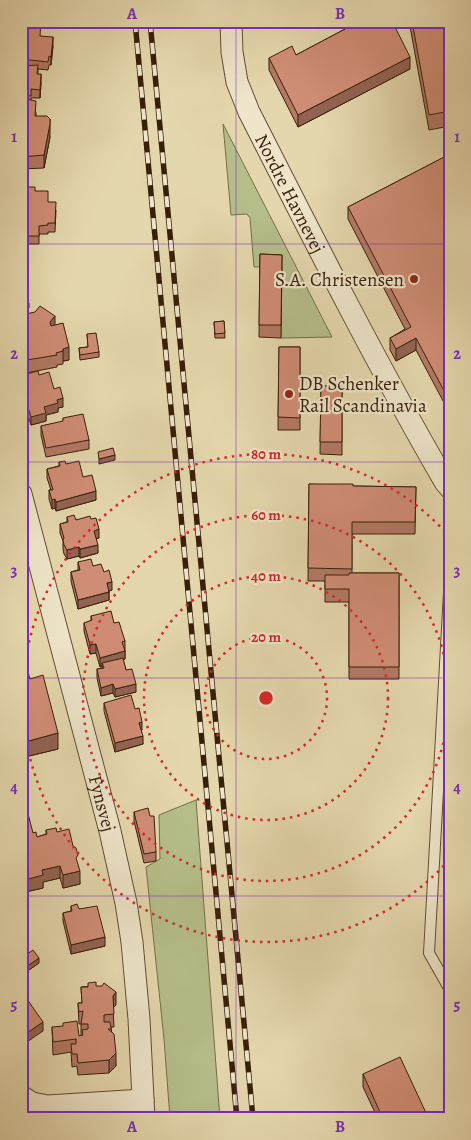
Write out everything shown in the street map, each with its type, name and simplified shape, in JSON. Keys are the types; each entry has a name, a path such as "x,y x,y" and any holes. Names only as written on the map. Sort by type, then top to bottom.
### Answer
{"street":[{"name":"Nordre Havnevej","path":"231,21 232,52 238,82 249,112 340,290 416,432 444,482 450,488"},
{"name":"Fynsvej","path":"21,494 110,831 126,903 132,942 139,1019 144,1109"},
{"path":"21,1096 32,1103 48,1106 144,1109"}],"lane":[{"path":"450,574 429,954 450,990"}],"green space":[{"path":"223,124 332,337 281,338 282,267 254,267 250,218 247,214 231,215"},
{"path":"196,800 220,1119 170,1119 164,1039 146,867 160,859 159,815"}],"building":[{"path":"21,21 41,21 40,36 53,37 51,57 49,56 48,62 21,59"},
{"path":"392,21 410,57 298,115 269,58 292,46 296,55 347,28 345,22"},
{"path":"412,21 450,21 450,111 429,115"},
{"path":"38,65 37,74 41,74 40,90 31,89 31,96 21,95 21,66"},
{"path":"21,98 36,101 35,116 47,116 50,119 44,155 21,157"},
{"name":"S.A. Christensen","path":"450,154 450,402 416,338 396,349 390,338 411,327 348,207"},
{"path":"28,187 35,187 35,191 48,191 48,202 56,202 55,223 39,226 39,236 21,236 21,191 28,191"},
{"path":"260,254 282,255 281,325 259,325"},
{"path":"26,293 29,304 21,305 21,294"},
{"path":"40,306 55,316 50,322 51,326 63,323 69,347 56,353 57,355 21,361 21,315 35,312"},
{"path":"224,321 225,333 215,334 214,322"},
{"path":"96,333 99,352 80,355 79,348 88,347 87,334"},
{"name":"DB Schenker Rail Scandinavia","path":"279,347 300,347 300,418 278,417"},
{"path":"38,371 39,375 49,372 54,389 60,387 63,398 57,400 58,403 44,407 46,413 31,417 21,380 23,379 22,375"},
{"path":"321,386 342,386 342,442 320,442"},
{"path":"83,414 89,440 46,448 41,426 63,421 63,418"},
{"path":"113,448 115,455 99,459 98,452"},
{"path":"65,461 66,464 79,461 83,477 92,475 96,491 56,502 55,499 52,500 49,490 53,490 47,469 60,466 59,462"},
{"path":"309,484 416,487 415,522 352,522 352,569 308,568"},
{"path":"74,515 76,520 90,516 91,519 96,518 99,529 94,531 98,545 67,550 64,545 60,524 68,522 67,517"},
{"path":"91,559 93,566 101,564 104,572 109,570 112,582 107,583 109,592 78,600 71,572 80,570 78,562"},
{"path":"349,573 399,573 399,667 349,667 349,589 325,589 325,575 349,575"},
{"path":"21,592 24,604 21,605"},
{"path":"111,611 114,623 119,622 125,641 122,642 125,651 100,658 96,644 90,645 84,623 92,620 91,616"},
{"path":"123,658 126,670 132,669 136,684 115,689 113,684 101,688 97,669 104,668 102,663"},
{"path":"28,672 30,679 43,675 58,733 25,742 23,735 21,735 21,674"},
{"path":"131,695 135,709 139,708 142,722 139,723 143,736 115,743 104,703"},
{"path":"21,802 25,802 33,833 36,832 37,837 47,834 46,830 56,828 57,832 69,829 73,846 76,848 78,855 76,858 80,871 63,875 60,866 42,870 43,875 21,881"},
{"path":"148,808 150,816 154,816 156,852 144,854 134,812"},
{"path":"77,904 79,909 97,906 105,937 71,945 63,913 72,911 71,906"},
{"path":"33,950 39,958 26,967 21,958"},
{"path":"96,982 96,986 102,986 104,983 116,992 113,996 114,1014 104,1015 104,1022 110,1022 111,1029 108,1029 114,1034 116,1053 109,1060 78,1063 77,1054 72,1054 71,1044 76,1044 76,1039 53,1042 52,1027 63,1026 63,1023 77,1021 79,1036 83,1035 82,1030 88,1029 88,1024 81,1024 83,1011 79,1012 78,1003 82,1003 81,987 88,987 88,983"},
{"path":"21,987 26,994 21,997"},
{"path":"27,999 43,1022 21,1037 21,1003"},
{"path":"400,1057 427,1115 420,1119 383,1119 363,1074"}],"railway":[{"path":"135,21 237,1119"},
{"path":"150,21 253,1119"}],"place":[{"name":"S.A. Christensen","path":"414,279"},
{"name":"DB Schenker Rail Scandinavia","path":"289,394"}]}
